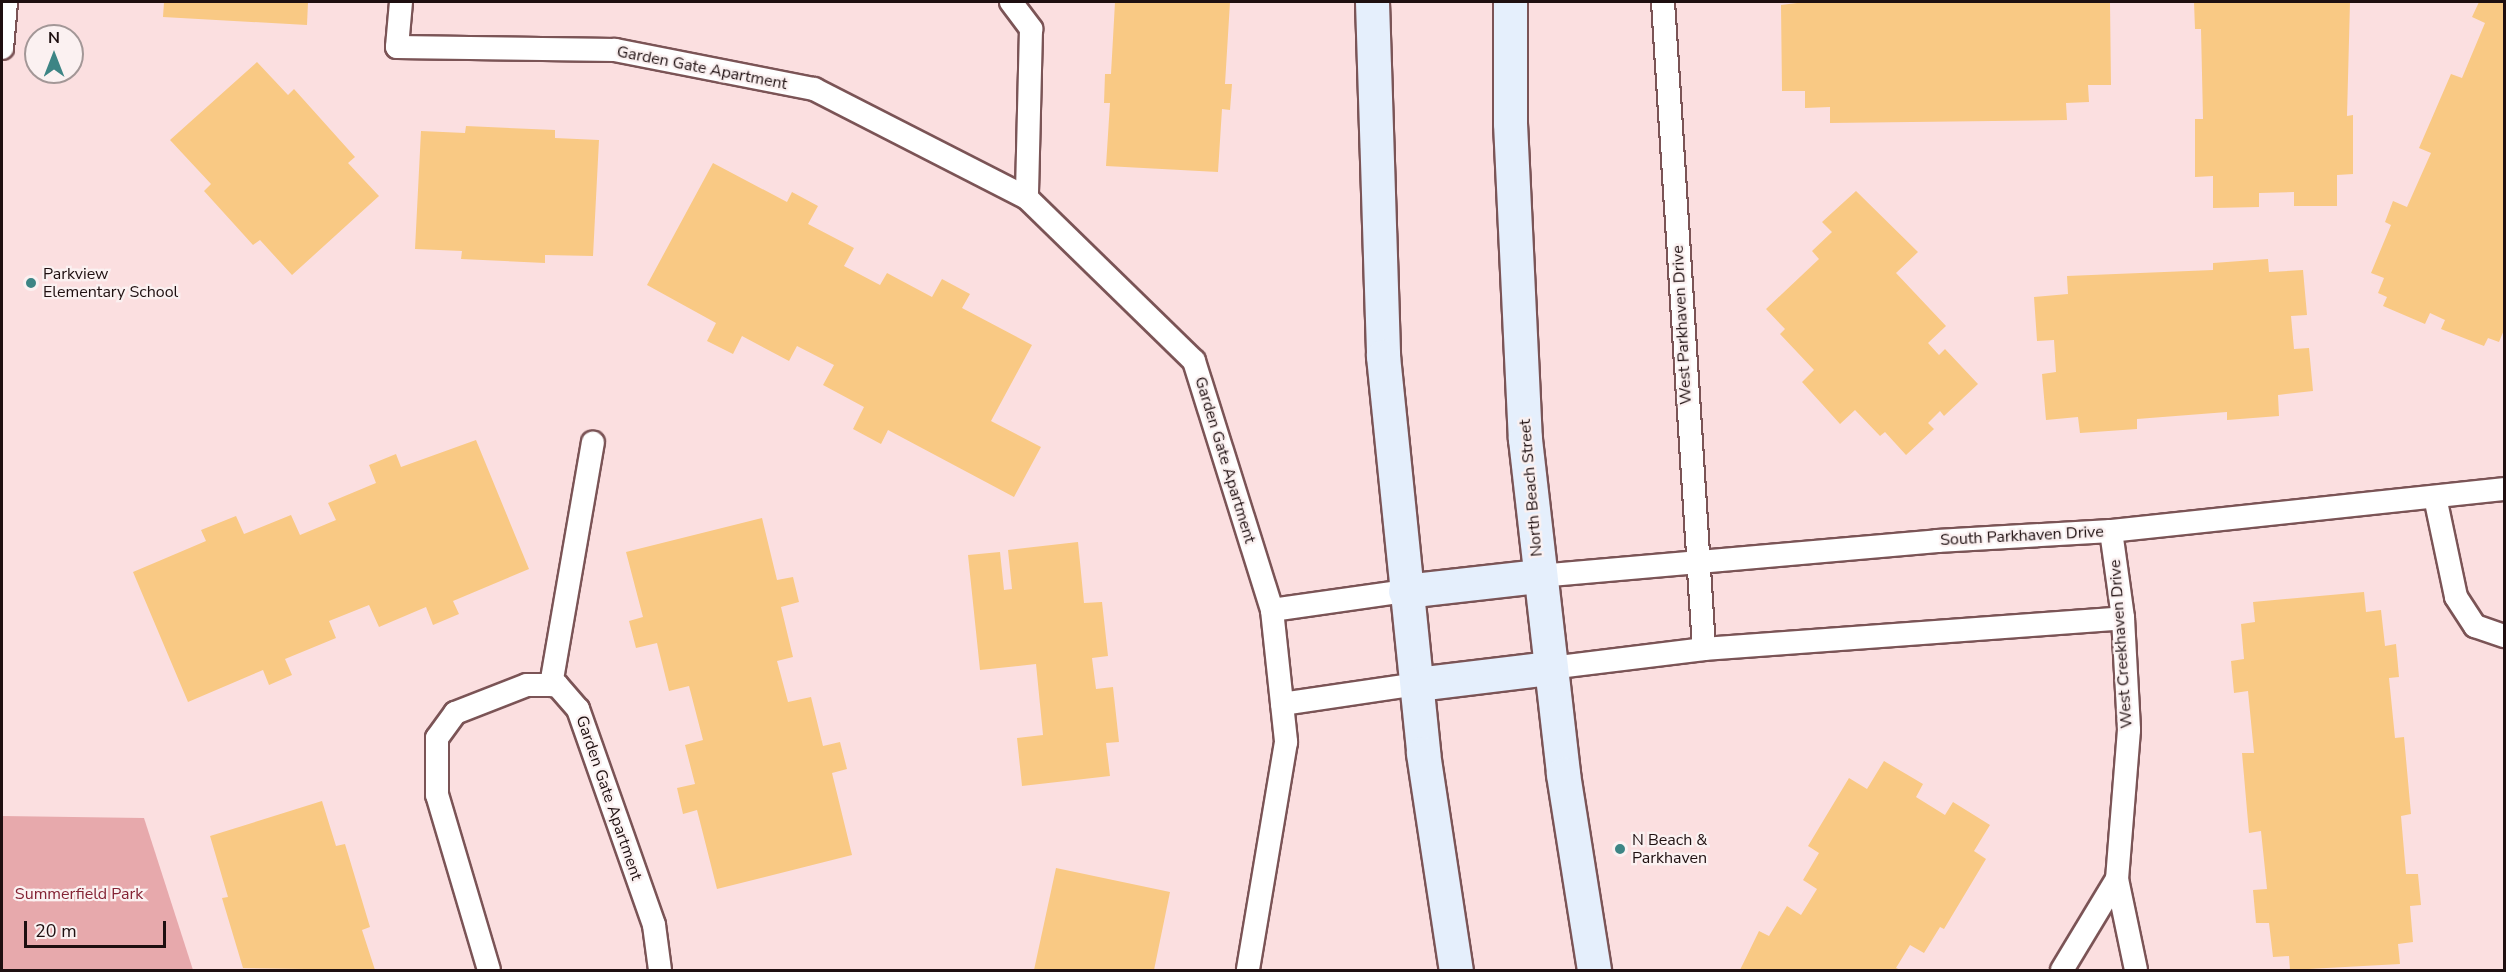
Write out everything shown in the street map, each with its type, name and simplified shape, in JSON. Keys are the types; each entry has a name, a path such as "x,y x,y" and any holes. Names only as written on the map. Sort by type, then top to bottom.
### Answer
{"main road":[{"path":"1372,2 1383,356 1423,753 1456,970"},
{"name":"North Beach Street","path":"1510,2 1510,123 1525,439 1550,668 1594,970"},
{"path":"1405,591 1539,576"},
{"path":"1417,684 1550,668"}],"lane":[{"path":"2,48 6,2"},
{"name":"Garden Gate Apartment","path":"401,2 396,48 615,50 813,89 1027,198 1194,361 1272,610 1286,742 1248,970"},
{"path":"1011,2 1031,29 1027,198"},
{"name":"West Parkhaven Drive","path":"1663,2 1696,561 1704,649"},
{"path":"489,970 437,795 437,738 455,713 491,702 527,685 551,685 593,443"},
{"name":"South Parkhaven Drive","path":"1539,576 1696,561 2111,531 2505,489"},
{"path":"2435,496 2456,597 2475,626 2505,636"},
{"name":"West Creekhaven Drive","path":"2111,531 2122,618 2128,730 2117,879 2136,970"},
{"path":"1272,610 1405,591"},
{"path":"1550,668 1704,649 2122,618"},
{"path":"1282,704 1417,684"},
{"name":"Garden Gate Apartment","path":"551,685 557,685 578,709 654,925 660,970"},
{"path":"2062,970 2117,879"}],"green space":[{"name":"Summerfield Park","path":"2,816 144,818 193,970 2,970"}],"building":[{"path":"164,2 308,2 307,25 163,17"},
{"path":"1115,2 1230,2 1225,84 1232,84 1230,110 1222,109 1218,172 1106,166 1110,103 1104,103 1105,74 1111,74"},
{"path":"1805,2 2110,2 2111,85 2088,85 2089,102 2066,103 2067,120 1830,123 1830,107 1805,108 1805,91 1782,91 1781,5"},
{"path":"2194,2 2350,2 2347,116 2353,115 2353,174 2337,175 2337,206 2294,206 2294,192 2259,193 2259,207 2213,208 2213,176 2195,177 2195,119 2203,119 2201,29 2195,29"},
{"path":"2479,2 2504,2 2504,330 2499,342 2488,338 2484,346 2441,329 2445,320 2430,313 2425,324 2383,306 2387,297 2378,293 2384,278 2371,273 2391,225 2385,222 2393,201 2407,207 2431,153 2419,148 2451,74 2462,78 2485,23 2472,17"},
{"path":"257,62 288,95 294,89 355,157 348,163 379,196 292,275 260,240 253,245 204,191 211,184 170,140"},
{"path":"466,126 555,130 555,138 599,140 593,256 545,255 545,263 461,259 462,251 415,249 421,131 465,133"},
{"path":"713,163 787,202 792,192 818,206 808,224 854,248 844,266 880,285 887,273 932,297 942,279 970,294 962,308 1032,345 991,421 1041,447 1014,497 888,430 881,444 853,429 864,407 823,385 834,365 797,346 789,361 742,336 733,354 707,341 716,323 647,285"},
{"path":"1856,191 1918,252 1896,273 1946,326 1928,343 1939,355 1945,349 1978,384 1944,416 1940,411 1928,423 1934,429 1906,455 1885,432 1880,436 1855,410 1840,424 1802,382 1814,370 1780,334 1785,329 1766,309 1819,259 1812,251 1832,232 1822,222"},
{"path":"2268,259 2269,272 2303,270 2307,315 2291,316 2294,349 2309,348 2313,391 2278,395 2279,416 2227,420 2227,412 2137,419 2137,429 2080,433 2078,417 2046,420 2042,374 2056,372 2054,340 2037,341 2034,297 2068,294 2067,276 2213,270 2213,263"},
{"path":"476,440 529,569 453,601 459,614 433,625 426,607 379,627 369,605 329,621 336,638 285,659 292,675 269,685 263,670 188,702 133,572 206,541 201,530 236,516 244,534 291,515 300,535 336,520 328,503 376,483 369,465 396,454 401,467"},
{"path":"762,518 777,580 793,577 799,602 781,607 793,657 777,661 788,702 811,697 823,746 840,742 847,769 832,773 852,855 717,889 697,810 683,814 677,788 695,784 685,745 703,740 689,686 669,691 657,643 636,648 629,621 643,617 626,552"},
{"path":"1078,542 1084,603 1102,602 1108,656 1092,658 1096,689 1113,687 1119,742 1106,743 1110,776 1022,786 1017,738 1043,735 1036,664 980,670 968,555 1000,552 1004,590 1012,589 1008,550"},
{"path":"2364,592 2366,612 2381,610 2385,646 2396,644 2399,677 2389,678 2395,738 2404,737 2411,814 2401,816 2406,874 2418,874 2421,905 2410,906 2413,942 2398,944 2400,964 2290,970 2289,956 2273,957 2269,923 2256,923 2253,890 2267,889 2261,831 2249,833 2242,753 2254,753 2248,691 2234,693 2231,661 2244,659 2241,624 2255,622 2253,602"},
{"path":"1884,761 1923,784 1916,797 1945,815 1953,802 1990,825 1974,851 1986,859 1944,929 1940,927 1924,953 1910,945 1896,968 1901,970 1740,970 1759,931 1769,936 1787,906 1801,915 1817,889 1803,880 1819,853 1808,846 1849,778 1867,789"},
{"path":"322,801 336,846 345,844 370,927 362,930 375,970 243,968 222,898 228,897 210,836"},
{"path":"1056,868 1170,892 1154,970 1034,970"}],"place":[{"name":"Parkview Elementary School","path":"31,283"},
{"name":"N Beach & Parkhaven","path":"1620,849"}]}
